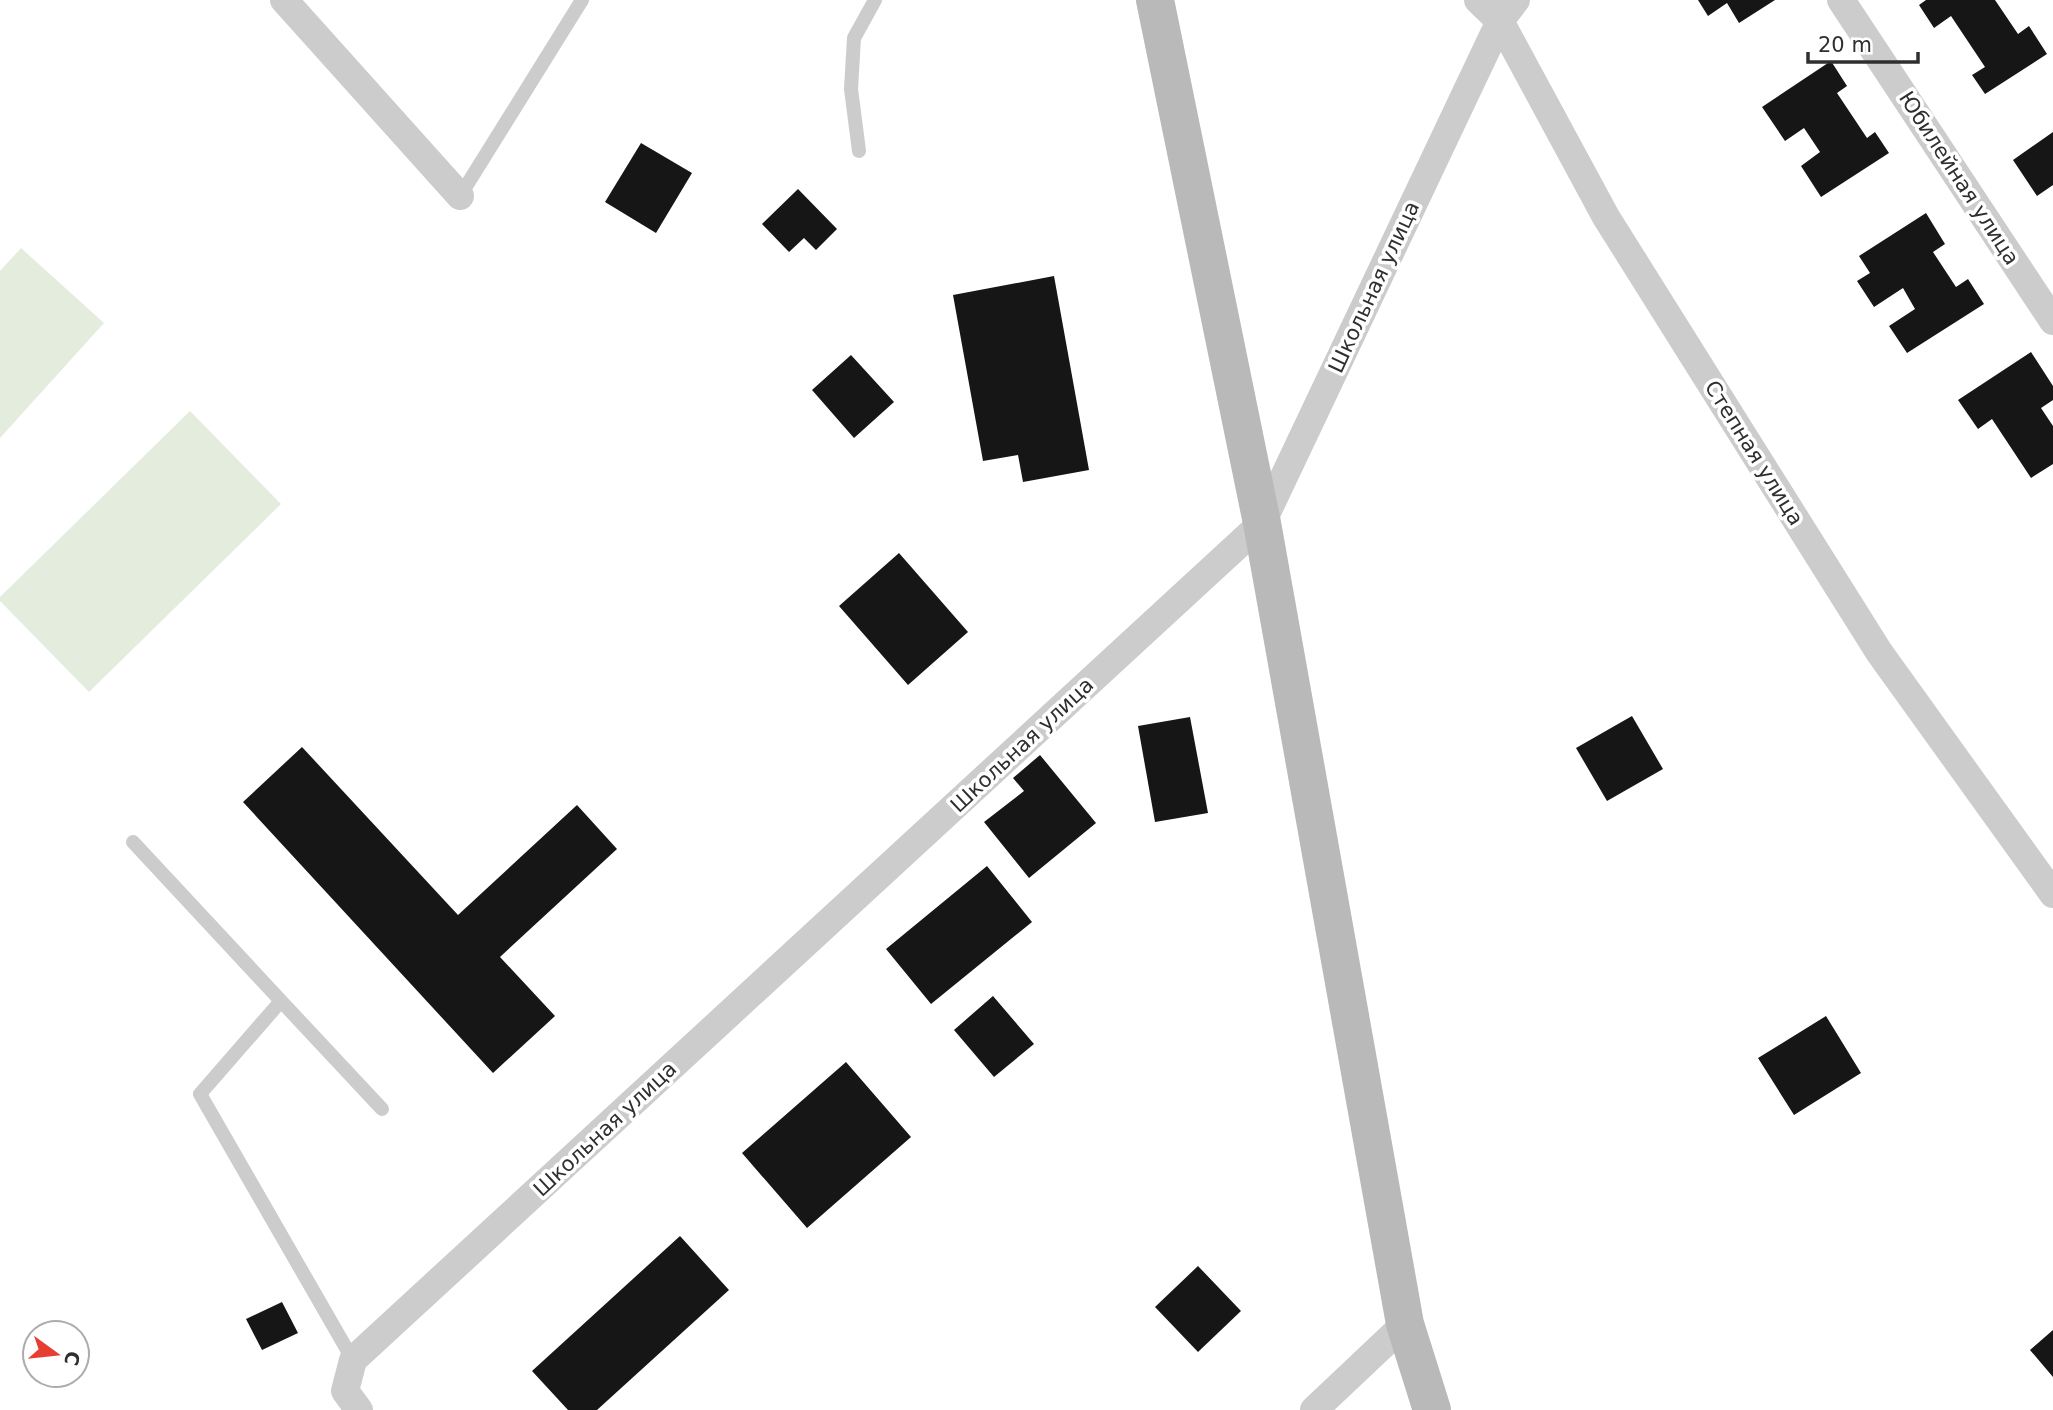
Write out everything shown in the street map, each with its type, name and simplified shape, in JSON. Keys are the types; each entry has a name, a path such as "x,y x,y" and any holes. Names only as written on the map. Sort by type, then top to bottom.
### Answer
{"street":[{"path":"285,0 460,196"},
{"path":"1154,0 1262,523 1405,1324 1432,1410"},
{"name":"Степная улица","path":"1478,0 1508,10 1606,217 1872,640 2053,894"},
{"name":"Юбилейная улица","path":"1841,0 2053,321"},
{"name":"Школьная улица","path":"353,1360 1262,523 1508,10"},
{"path":"1314,1410 1405,1324"},
{"path":"353,1360 345,1391 359,1410"}],"lane":[{"path":"460,196 582,0"},
{"path":"859,151 851,89 854,38 875,0"},
{"path":"133,842 382,1109"},
{"path":"281,1001 200,1094 353,1360"}],"green space":[{"path":"21,248 104,323 0,438 0,271"},
{"path":"190,411 281,504 89,692 0,601 0,597"}],"building":[{"path":"1698,0 1775,0 1739,23 1727,3 1708,16"},
{"path":"1926,0 1995,0 2018,34 2029,26 2047,54 1985,94 1972,75 1985,67 1951,16 1934,28 1919,5"},
{"path":"1831,61 1847,86 1837,93 1867,138 1875,132 1889,153 1821,197 1801,166 1820,152 1804,128 1785,141 1762,107"},
{"path":"2053,132 2053,185 2037,196 2013,160"},
{"path":"641,143 692,173 656,233 605,202"},
{"path":"798,189 837,229 816,250 804,238 789,252 762,224"},
{"path":"1926,213 1945,244 1933,252 1956,287 1968,279 1984,304 1907,353 1889,326 1915,309 1903,288 1874,307 1857,281 1870,273 1859,256"},
{"path":"1054,276 1089,470 1023,482 1018,455 983,461 953,295"},
{"path":"2031,352 2053,386 2053,400 2041,408 2053,426 2053,464 2031,478 1992,419 1978,429 1958,400"},
{"path":"851,355 894,402 854,438 812,390"},
{"path":"899,553 968,632 908,685 839,606"},
{"path":"1632,716 1663,769 1607,801 1576,748"},
{"path":"1190,717 1208,813 1155,822 1138,726"},
{"path":"302,747 458,915 577,805 617,849 500,957 555,1016 493,1073 243,802"},
{"path":"1040,755 1096,823 1029,878 984,822 1024,791 1013,778"},
{"path":"987,866 1032,922 931,1004 886,949"},
{"path":"993,996 1034,1044 994,1077 954,1030"},
{"path":"1826,1016 1861,1073 1794,1115 1758,1058"},
{"path":"846,1062 911,1137 807,1228 742,1153"},
{"path":"680,1236 729,1290 597,1410 568,1410 532,1371"},
{"path":"1198,1266 1241,1311 1198,1352 1155,1307"},
{"path":"282,1302 298,1333 262,1350 246,1319"},
{"path":"2053,1330 2053,1377 2030,1350"}]}
